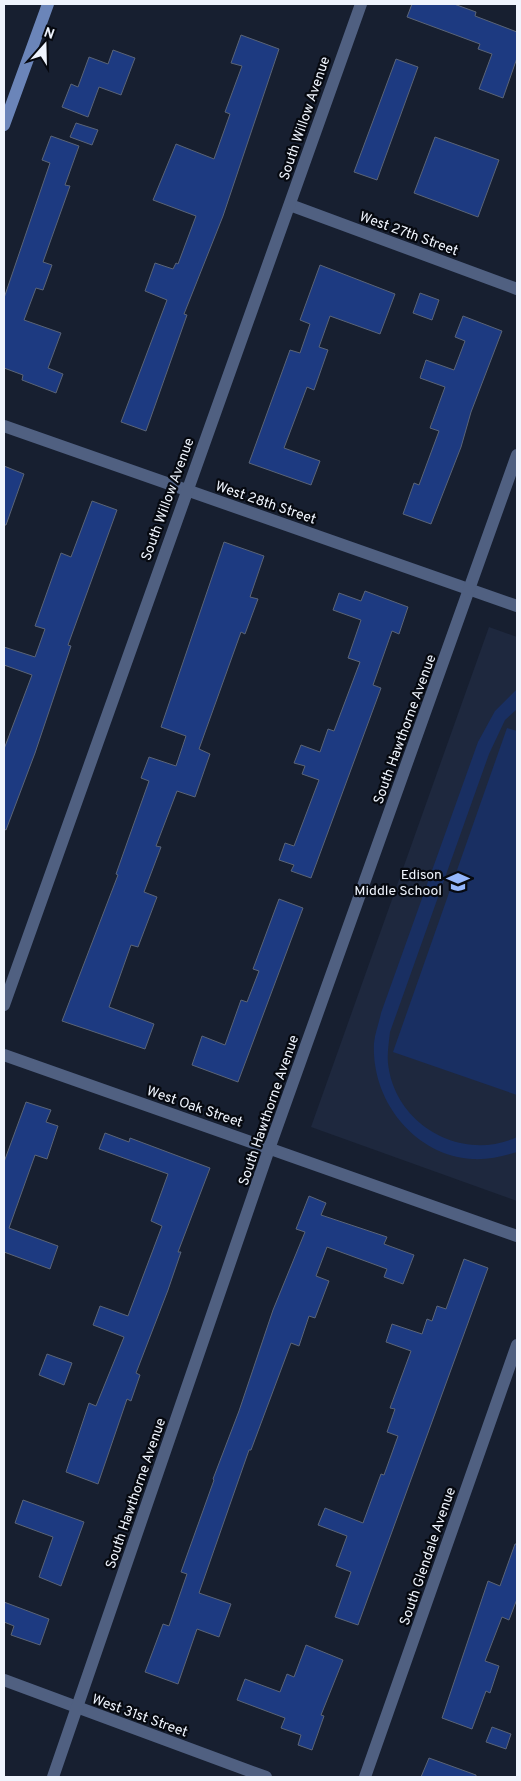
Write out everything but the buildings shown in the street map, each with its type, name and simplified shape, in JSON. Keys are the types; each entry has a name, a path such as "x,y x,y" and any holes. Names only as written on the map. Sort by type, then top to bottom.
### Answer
{"street":[{"path":"4,125 48,4"},
{"name":"South Willow Avenue","path":"4,1005 186,490 361,4"},
{"name":"West 27th Street","path":"290,205 517,289"},
{"name":"West 28th Street","path":"4,426 517,606"},
{"name":"South Hawthorne Avenue","path":"53,1777 269,1149 517,455"},
{"name":"West Oak Street","path":"4,1055 517,1236"},
{"name":"South Glendale Avenue","path":"365,1777 517,1345"},
{"name":"West 31st Street","path":"4,1680 266,1777"}],"shaded area":[{"name":"Edison Middle School","path":"489,627 517,637 517,1201 311,1127"},
{"path":"517,689 517,709 505,720 489,754 390,1032 388,1048 388,1063 393,1085 403,1104 417,1120 434,1133 453,1141 474,1145 496,1144 517,1137 517,1152 490,1158 472,1159 451,1155 432,1147 415,1136 400,1121 388,1104 380,1085 375,1064 374,1043 381,1013 478,742 495,711"},
{"path":"507,728 517,731 517,1095 393,1052"}],"place":[{"name":"Edison Middle School","path":"458,882"}]}
